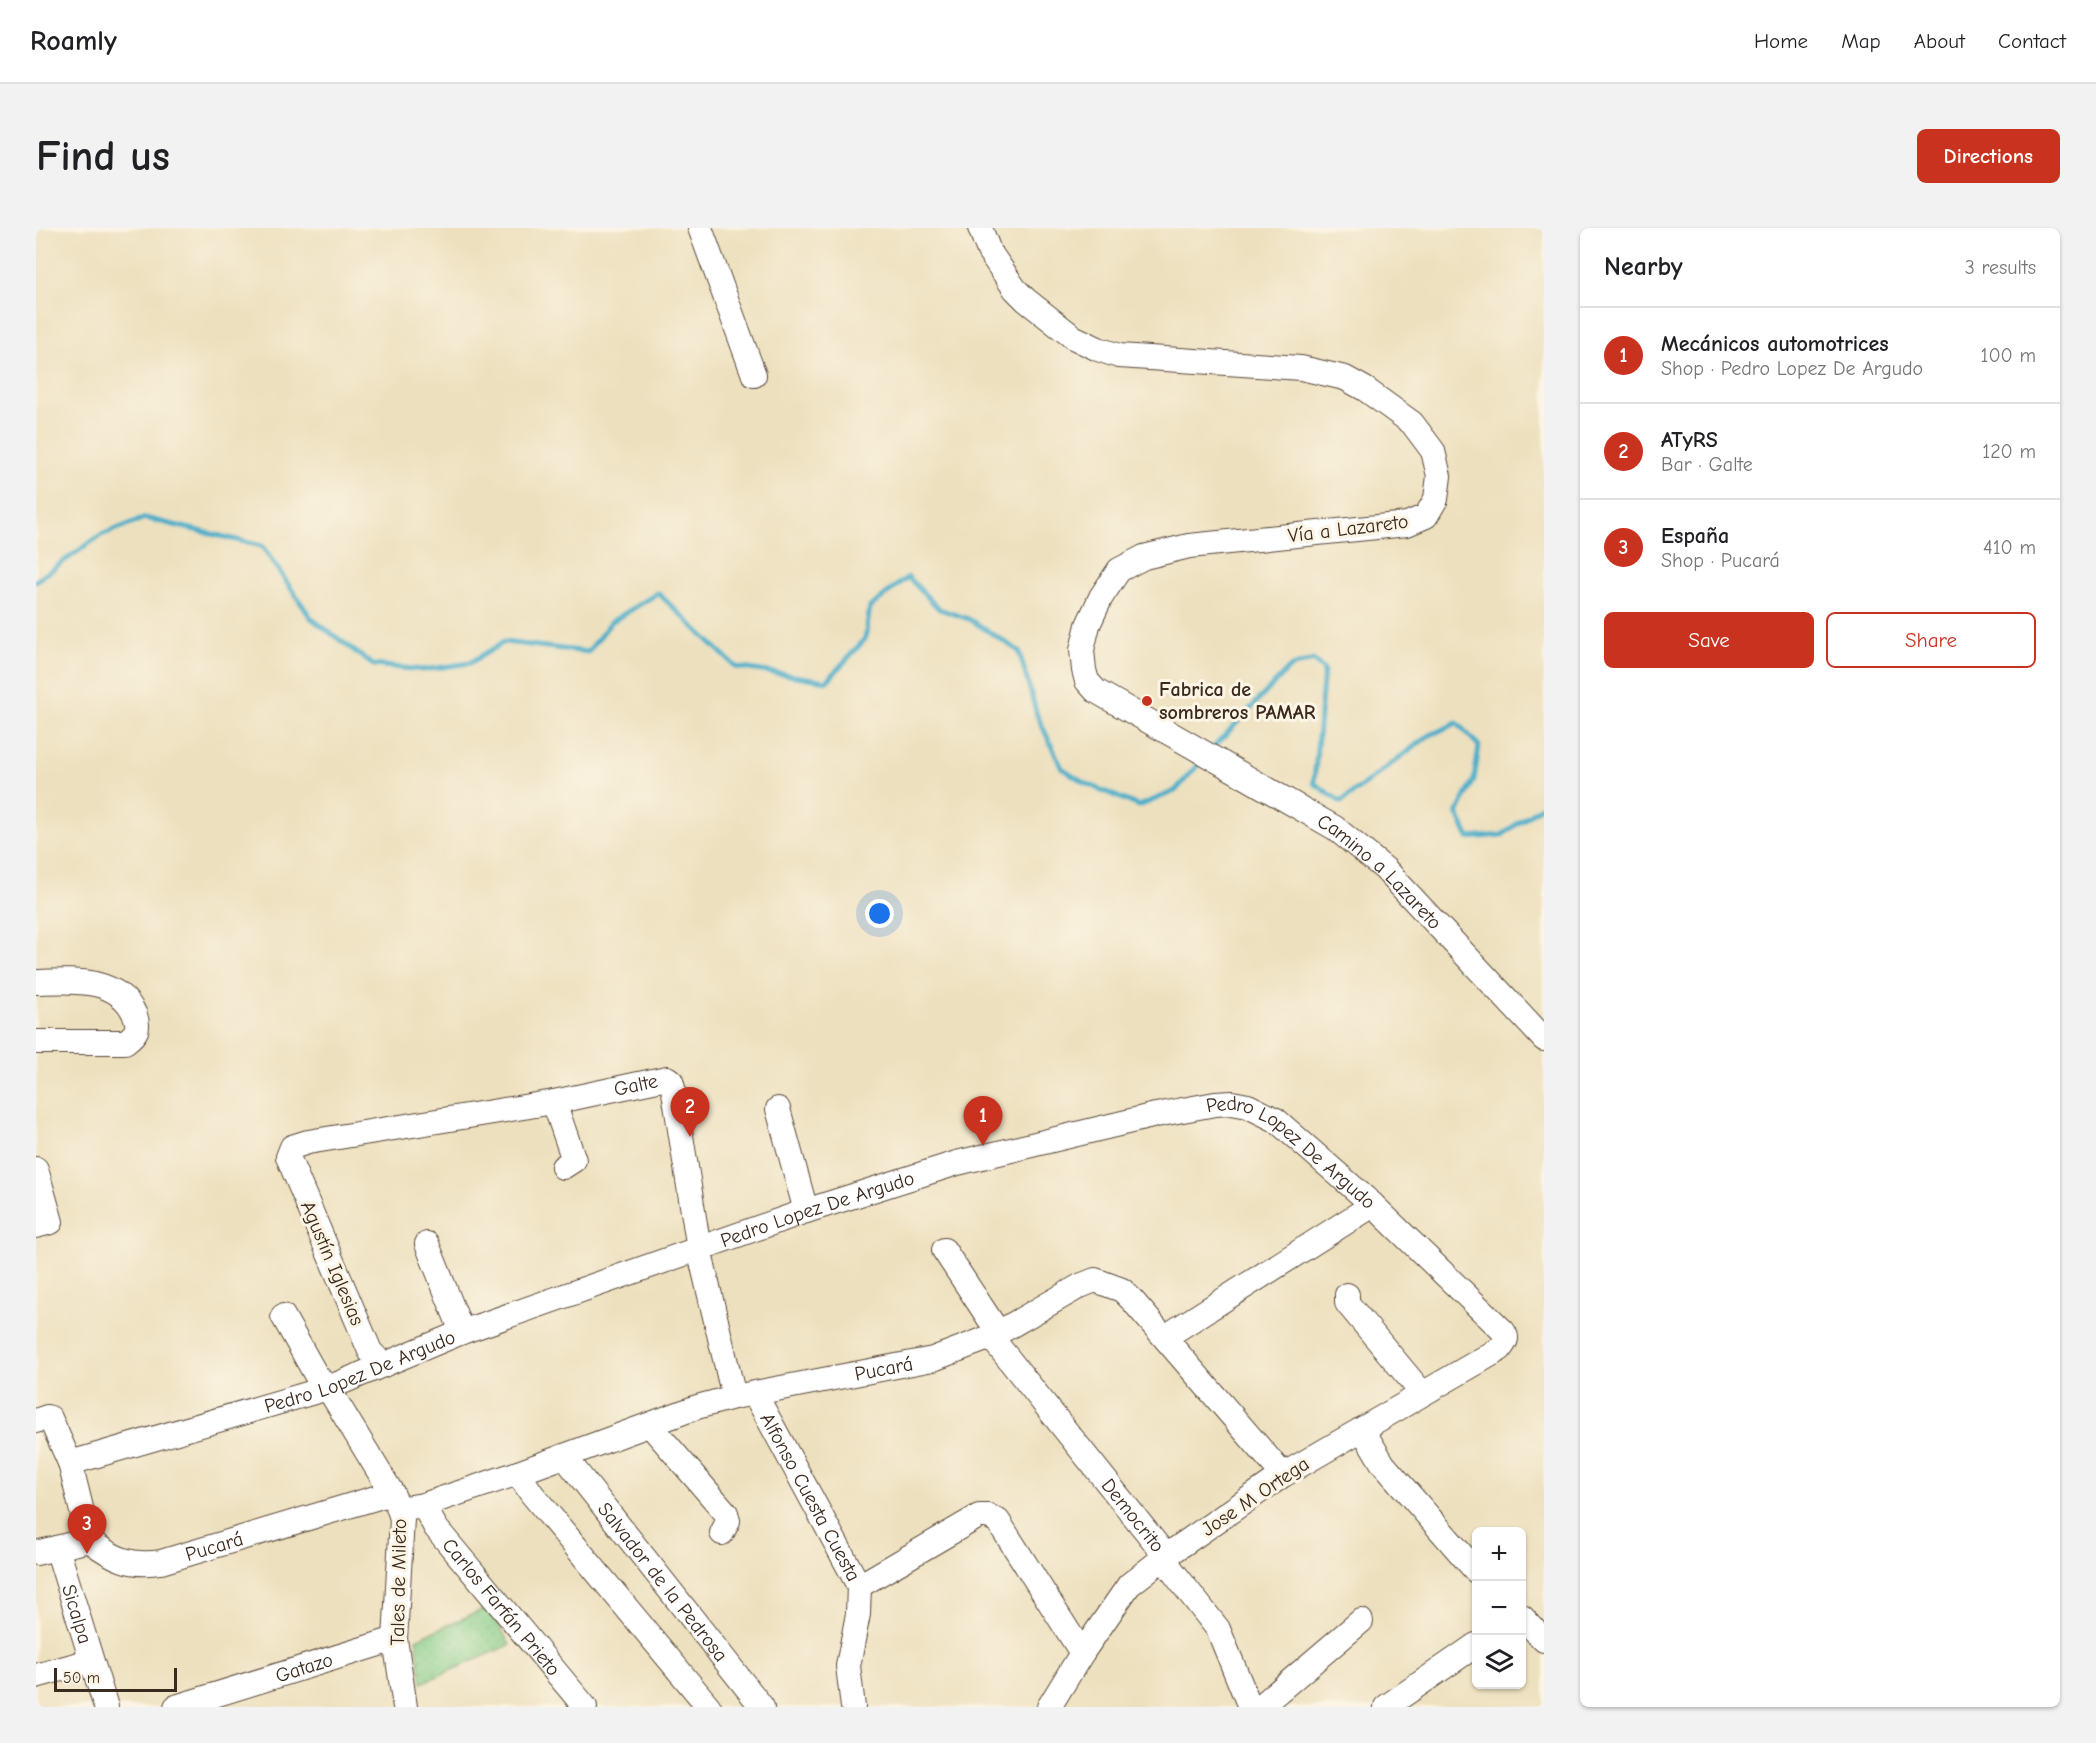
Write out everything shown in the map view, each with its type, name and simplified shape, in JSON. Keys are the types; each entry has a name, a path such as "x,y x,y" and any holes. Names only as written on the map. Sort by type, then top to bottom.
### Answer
{"street":[{"path":"700,228 754,375"},
{"name":"Vía a Lazareto","path":"980,228 989,251 1015,289 1066,332 1098,349 1119,356 1301,368 1345,378 1365,389 1412,423 1433,451 1439,476 1436,499 1426,516 1407,524 1189,546 1144,557 1119,570 1112,578 1088,625 1082,650 1087,681 1096,691 1184,741"},
{"name":"Camino a Lazareto","path":"1184,741 1335,828 1385,869 1544,1039"},
{"path":"36,982 79,980 101,985 122,995 133,1012 137,1030 135,1036 125,1042 36,1042"},
{"name":"Galte","path":"288,1157 292,1147 308,1142 554,1102 662,1079 671,1081 699,1250 744,1396"},
{"path":"554,1102 574,1160 563,1167"},
{"name":"Pedro Lopez De Argudo","path":"70,1463 328,1388 462,1332 806,1211 957,1163 1156,1115 1215,1104 1232,1103 1258,1110 1276,1120 1372,1205 1507,1336"},
{"path":"778,1108 806,1211"},
{"name":"Agustín Iglesias","path":"288,1157 370,1351 383,1365"},
{"path":"36,1169 44,1224"},
{"path":"1165,1337 1372,1205"},
{"path":"427,1244 462,1332"},
{"name":"Democrito","path":"944,1250 995,1334 1166,1557 1171,1569 1218,1629 1250,1707"},
{"name":"Pucará","path":"89,1540 119,1559 146,1564 396,1501 423,1505 519,1473 697,1407 933,1359 995,1334 1080,1286 1095,1280 1122,1290 1283,1475"},
{"path":"1347,1294 1347,1303 1422,1393"},
{"path":"283,1316 316,1376 328,1388 396,1501"},
{"name":"Jose M Ortega","path":"1048,1707 1129,1585 1283,1475 1500,1349 1507,1336"},
{"name":"Alfonso Cuesta Cuesta","path":"744,1396 859,1586 858,1614 848,1666 853,1707"},
{"path":"36,1421 50,1418 70,1463 89,1540 46,1550"},
{"path":"650,1425 726,1514 728,1521 722,1533"},
{"path":"1362,1429 1383,1464 1472,1566"},
{"name":"Salvador de la Pedrosa","path":"564,1456 762,1707"},
{"path":"519,1473 532,1494 709,1707"},
{"name":"Tales de Mileto","path":"396,1501 402,1519 395,1639 405,1707"},
{"name":"Carlos Farfán Prieto","path":"423,1505 436,1528 585,1707"},
{"path":"859,1586 979,1516 988,1516 998,1521 1082,1653"},
{"name":"Sicalpa","path":"36,1676 90,1661 46,1550"},
{"path":"1260,1707 1361,1621"},
{"name":"Gatazo","path":"176,1707 395,1639"},
{"path":"1386,1707 1472,1648"},
{"path":"90,1661 106,1707"}],"green space":[{"path":"489,1607 510,1645 422,1683 416,1639"}],"waterway":[{"path":"36,581 101,535 145,518 262,546 311,618 373,665 423,670 470,663 504,642 588,652 611,622 658,593 736,667 827,681 865,639 870,607 908,577 939,609 969,619 1019,651 1037,715 1062,768 1085,783 1139,806 1175,791 1203,759"},
{"path":"1211,750 1289,668 1313,660 1324,670 1314,783 1341,802 1428,736 1457,723 1479,746 1474,780 1457,813 1469,838 1502,835 1544,804"}],"place":[{"name":"Fabrica de sombreros PAMAR","path":"1147,701"},
{"name":"ATyRS","path":"690,1137"},
{"name":"Mecánicos automotrices","path":"983,1146"},
{"name":"España","path":"87,1554"}]}
